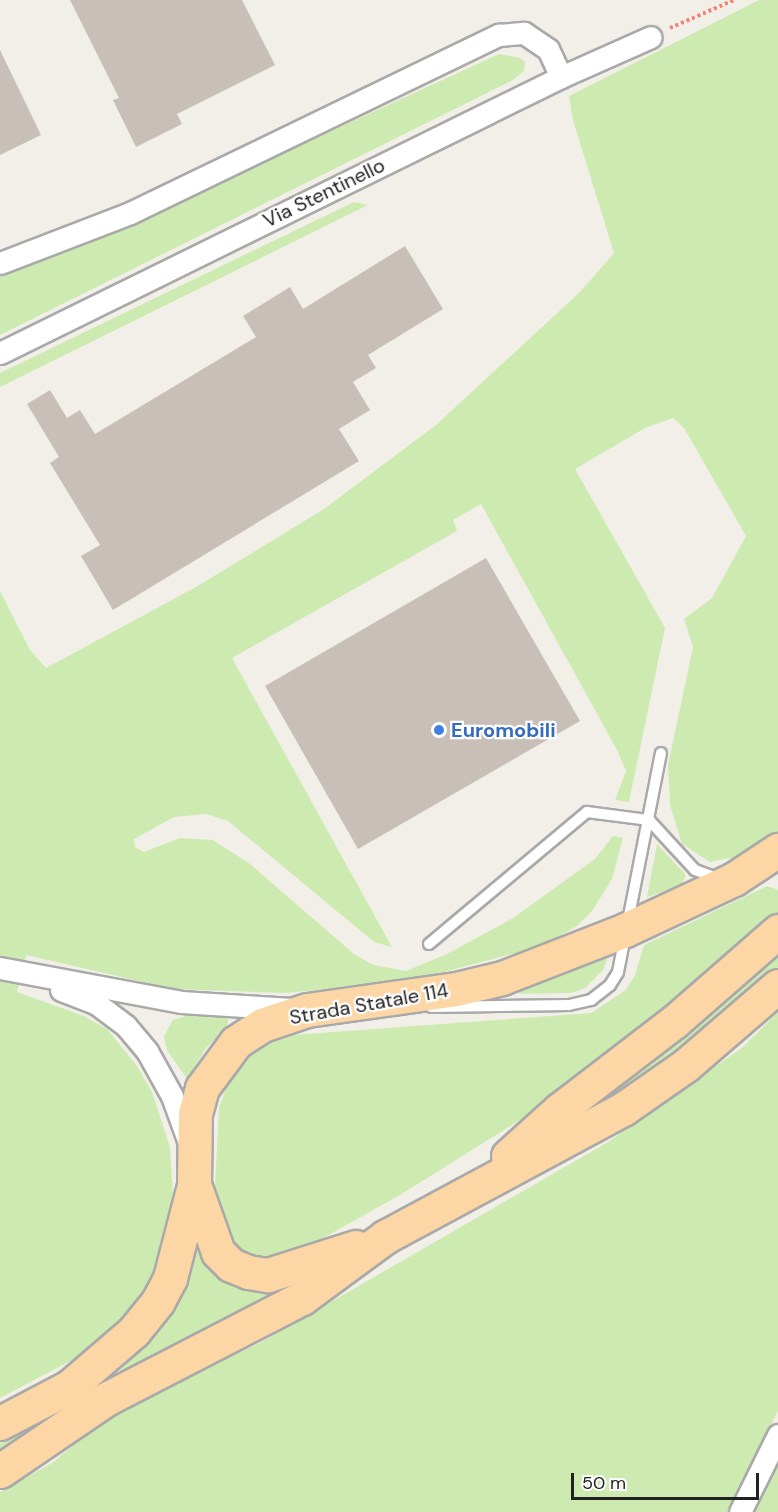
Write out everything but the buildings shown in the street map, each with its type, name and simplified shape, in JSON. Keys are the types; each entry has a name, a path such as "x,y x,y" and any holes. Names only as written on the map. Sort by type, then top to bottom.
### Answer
{"main road":[{"name":"Strada Statale 114","path":"0,1423 69,1387 134,1331 170,1278 194,1170 195,1114 202,1088 216,1064 236,1042 262,1024 318,1009 502,978 625,930 734,879 778,850"},
{"path":"734,879 764,871 778,873"},
{"path":"475,1186 559,1110 675,1021 778,931"},
{"path":"0,1471 106,1399 302,1298 384,1238 475,1186 623,1109 686,1065 778,986"},
{"path":"194,1170 218,1252 231,1265 248,1272 268,1275 384,1238"}],"street":[{"path":"0,262 130,213 500,35 524,33 548,49 561,77"},
{"name":"Via Stentinello","path":"0,352 561,77 651,37"},
{"path":"0,968 181,1002 318,1009"},
{"path":"22,973 96,1004 126,1026 147,1051 172,1096 194,1170"},
{"path":"740,1512 778,1435"}],"lane":[{"path":"423,1008 569,1005 591,1000 610,985 618,972 661,753"},
{"path":"429,944 587,812 649,820 695,870 714,878 734,879"},
{"path":"318,1009 411,1008"}],"path":[{"path":"651,37 734,0"}],"green space":[{"path":"759,0 778,0 778,837 745,855 710,862 682,844 670,805 668,765 693,647 684,619 712,598 746,536 684,428 673,418 645,428 575,469 665,628 629,802 615,800 626,771 617,750 481,504 453,520 457,531 232,658 392,947 374,942 228,821 206,814 174,817 134,839 135,847 144,852 180,838 213,840 250,864 354,954 373,965 406,971 447,954 513,918 595,859 613,836 623,838 612,879 592,911 577,926 542,946 406,982 285,993 174,989 26,955 17,992 84,1016 107,1029 137,1066 152,1092 170,1147 174,1211 162,1261 122,1322 95,1348 0,1398 0,591 30,650 46,668 196,587 324,509 436,425 581,291 614,253 573,120 569,96"},
{"path":"499,54 520,58 525,62 524,71 513,80 0,335 0,277 133,222"},
{"path":"354,202 368,205 0,387 0,373"},
{"path":"657,844 686,875 681,886 647,897"},
{"path":"767,886 778,890 778,918 673,1009 536,1110 400,1195 275,1265 242,1256 226,1236 215,1187 219,1107 234,1068 257,1047 279,1036 591,1013 626,990 635,975 644,945"},
{"path":"778,951 778,967 699,1038 611,1099 579,1114"},
{"path":"608,957 603,970 585,988 571,993 519,994 521,987"},
{"path":"778,1012 778,1411 727,1512 0,1512 0,1492 52,1463 120,1407 258,1344 608,1142 743,1047"},
{"path":"189,1015 229,1017 227,1027 206,1048 187,1079 167,1050 164,1036 173,1020"},
{"path":"195,1242 293,1283 129,1373 0,1457 0,1443 111,1380 134,1356 173,1306"},
{"path":"778,1451 778,1512 748,1512"}],"place":[{"name":"Euromobili","path":"439,730"}]}
